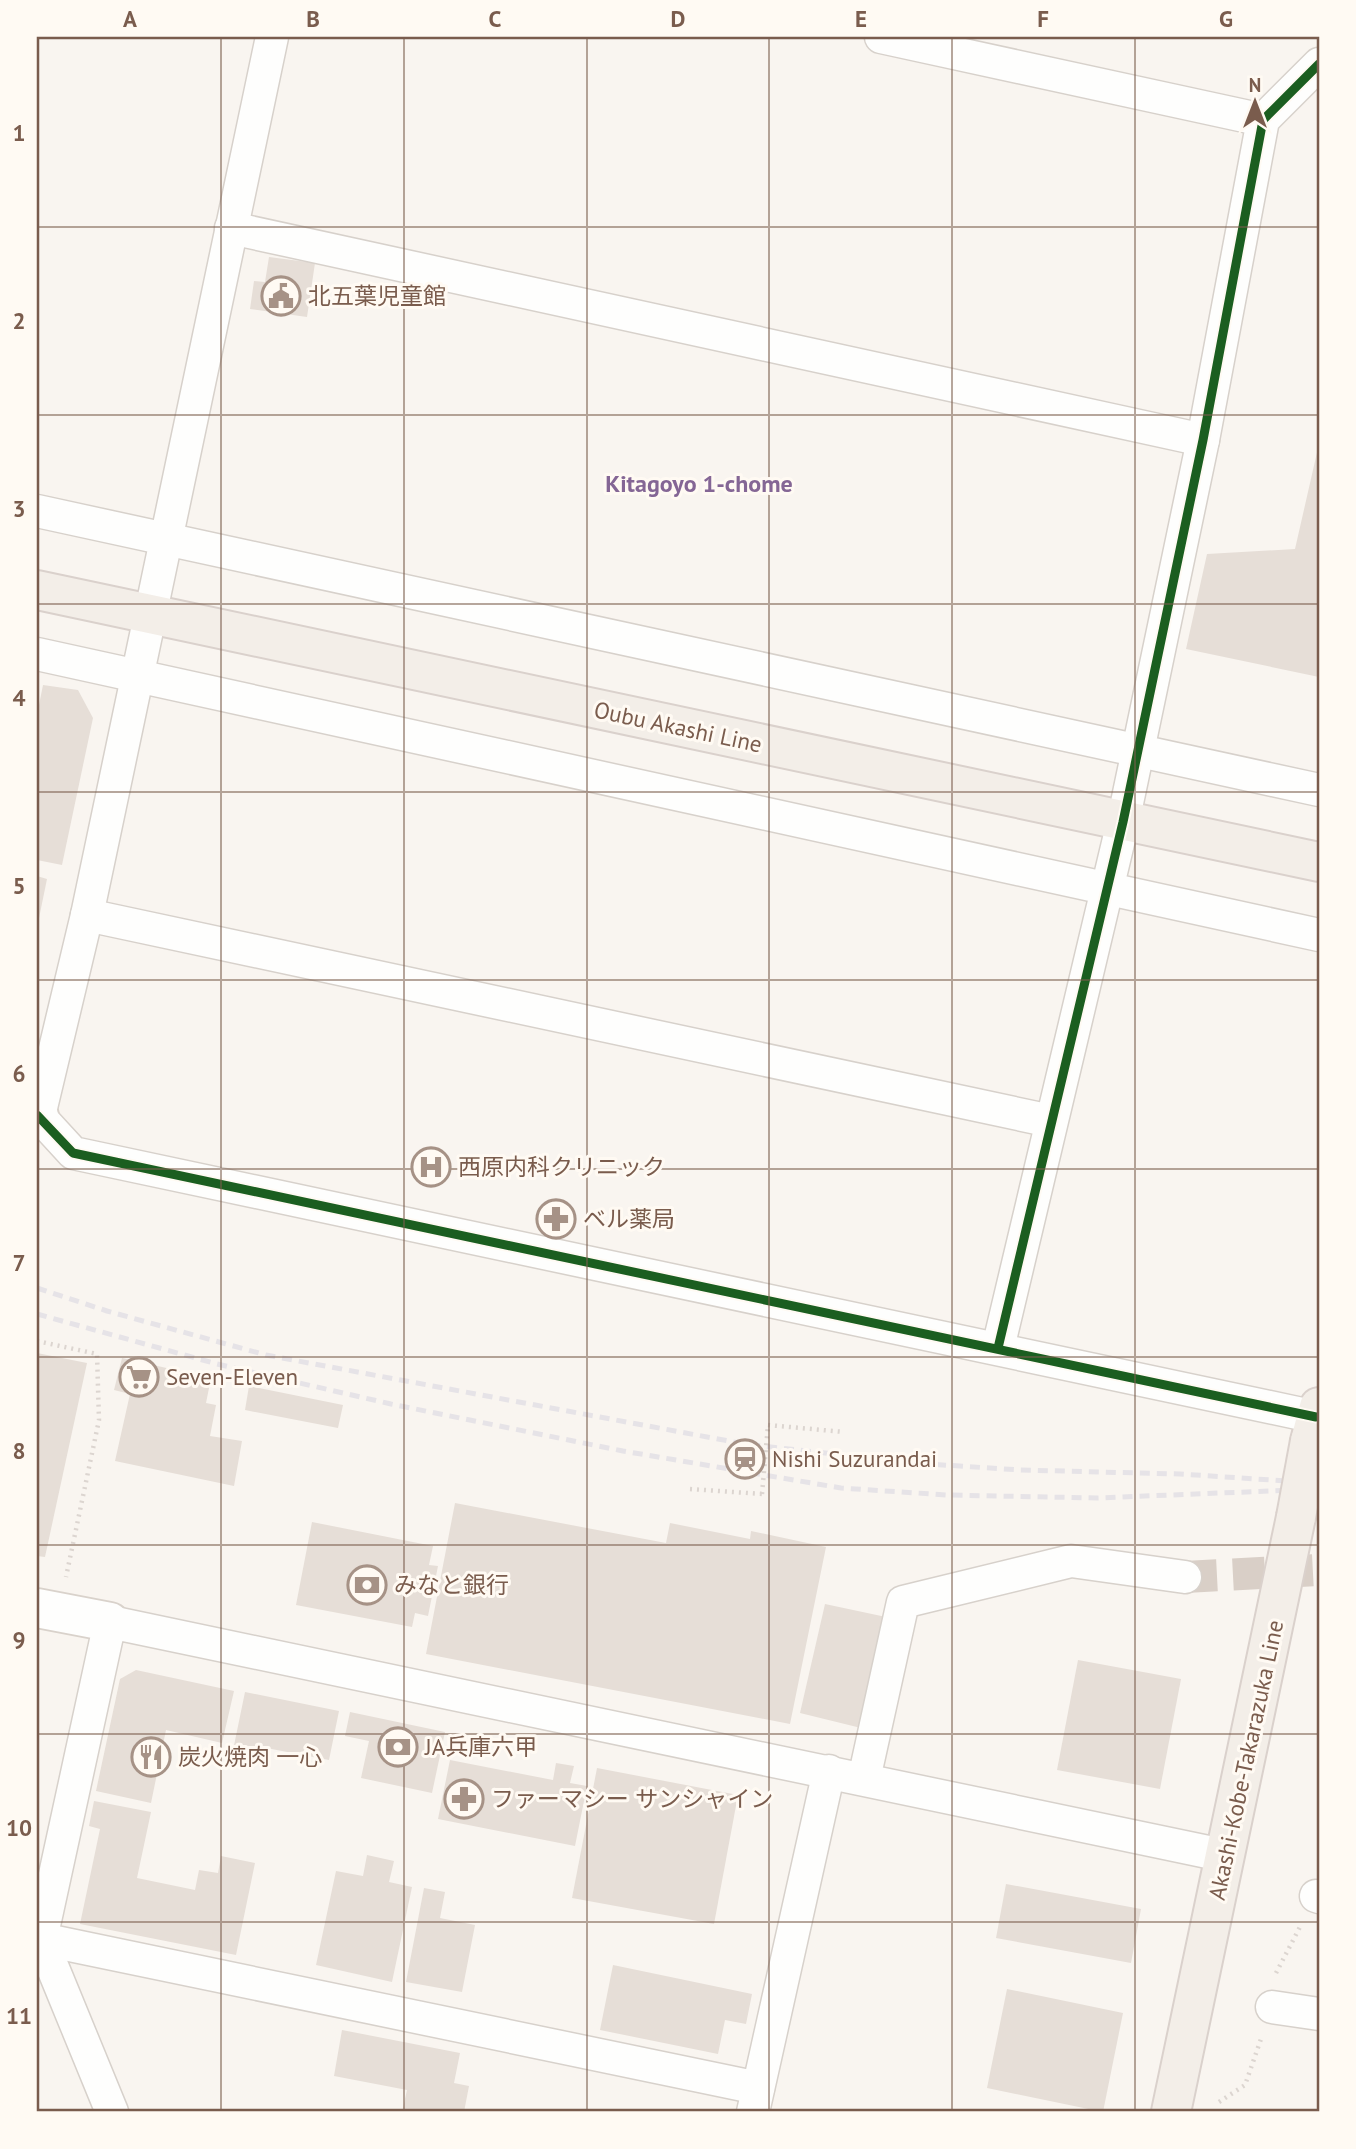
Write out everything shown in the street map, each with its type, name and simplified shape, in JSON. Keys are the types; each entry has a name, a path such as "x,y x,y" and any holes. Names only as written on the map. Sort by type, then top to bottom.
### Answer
{"main road":[{"name":"Oubu Akashi Line","path":"37,590 1319,862"},
{"name":"Akashi-Kobe-Takarazuka Line","path":"1171,2112 1227,1856 1315,1422"}],"street":[{"path":"272,37 87,915 38,1115 73,1153 998,1348 1315,1422"},
{"path":"881,37 999,49 1264,120"},
{"path":"998,1348 1123,822 1203,440 1264,120 1319,64"},
{"path":"231,228 1203,440"},
{"path":"37,511 1319,790"},
{"path":"37,654 1319,935"},
{"path":"87,915 1051,1121"},
{"path":"864,1779 903,1602 1071,1561 1185,1577"},
{"path":"37,1608 1227,1856"},
{"path":"110,1622 40,1939 112,2112"},
{"path":"40,1939 756,2100 829,1771"},
{"path":"1272,2007 1319,2014"}],"path":[{"path":"37,1341 97,1354 99,1420 65,1581"},
{"path":"690,1489 762,1494 768,1425 844,1432"}],"building":[{"name":"北五葉児童館","path":"269,257 315,263 307,317 250,309 254,281 265,282"},
{"path":"1318,448 1319,677 1186,649 1207,554 1295,549"},
{"path":"43,685 78,690 93,718 62,865 37,860 37,715"},
{"path":"37,876 47,879 38,923 37,922"},
{"path":"37,1353 87,1363 45,1557 37,1556"},
{"path":"122,1358 211,1378 206,1403 216,1405 210,1436 242,1441 234,1486 115,1461 130,1394 114,1390"},
{"path":"249,1386 343,1405 338,1428 245,1410"},
{"path":"455,1503 666,1543 670,1523 750,1539 751,1531 826,1547 790,1724 426,1654"},
{"name":"みなと銀行","path":"312,1522 433,1546 429,1565 438,1566 428,1616 415,1613 412,1627 296,1605"},
{"path":"825,1604 886,1617 861,1728 800,1713"},
{"path":"1078,1660 1181,1679 1160,1789 1057,1770"},
{"path":"136,1670 234,1691 222,1743 166,1730 151,1803 96,1791 120,1679"},
{"path":"245,1692 339,1711 329,1760 256,1746 252,1764 231,1760"},
{"path":"350,1712 445,1732 432,1793 361,1778 369,1741 345,1736"},
{"path":"450,1760 553,1780 556,1763 574,1766 570,1783 587,1786 575,1846 438,1819"},
{"path":"597,1768 738,1795 714,1924 572,1898"},
{"path":"94,1801 151,1812 137,1878 195,1890 199,1870 218,1873 221,1856 255,1863 236,1955 80,1924 100,1829 89,1826"},
{"path":"367,1855 394,1861 389,1882 412,1887 392,1982 316,1965 336,1871 363,1876"},
{"path":"1006,1884 1141,1909 1131,1963 996,1938"},
{"path":"424,1888 445,1892 440,1918 475,1925 462,1992 406,1982"},
{"path":"613,1965 752,1994 746,2024 725,2020 718,2054 600,2030"},
{"path":"1007,1989 1123,2013 1103,2112 987,2088"},
{"path":"342,2030 460,2053 454,2083 469,2086 464,2112 402,2112 407,2090 334,2076"}],"tunnel":[{"path":"1185,1577 1319,1570"}],"railway":[{"path":"37,1288 107,1311 266,1355 745,1444 913,1463 1302,1482"},
{"path":"37,1314 217,1364 391,1404 623,1451 841,1488 947,1495 1097,1498 1319,1489"}],"cycle path":[{"path":"998,1348 1123,822 1203,440 1263,120 1319,64"},
{"path":"37,1115 73,1153 1316,1417"}],"place":[{"name":"北五葉児童館","path":"281,296"},
{"name":"西原内科クリニック","path":"431,1167"},
{"name":"ベル薬局","path":"556,1219"},
{"name":"Seven-Eleven","path":"139,1377"},
{"name":"Nishi Suzurandai","path":"745,1459"},
{"name":"みなと銀行","path":"367,1585"},
{"name":"JA兵庫六甲","path":"398,1747"},
{"name":"炭火焼肉 一心","path":"151,1757"},
{"name":"ファーマシー サンシャイン","path":"464,1799"}],"district":[{"name":"Kitagoyo 1-chome","path":"699,484"}]}
